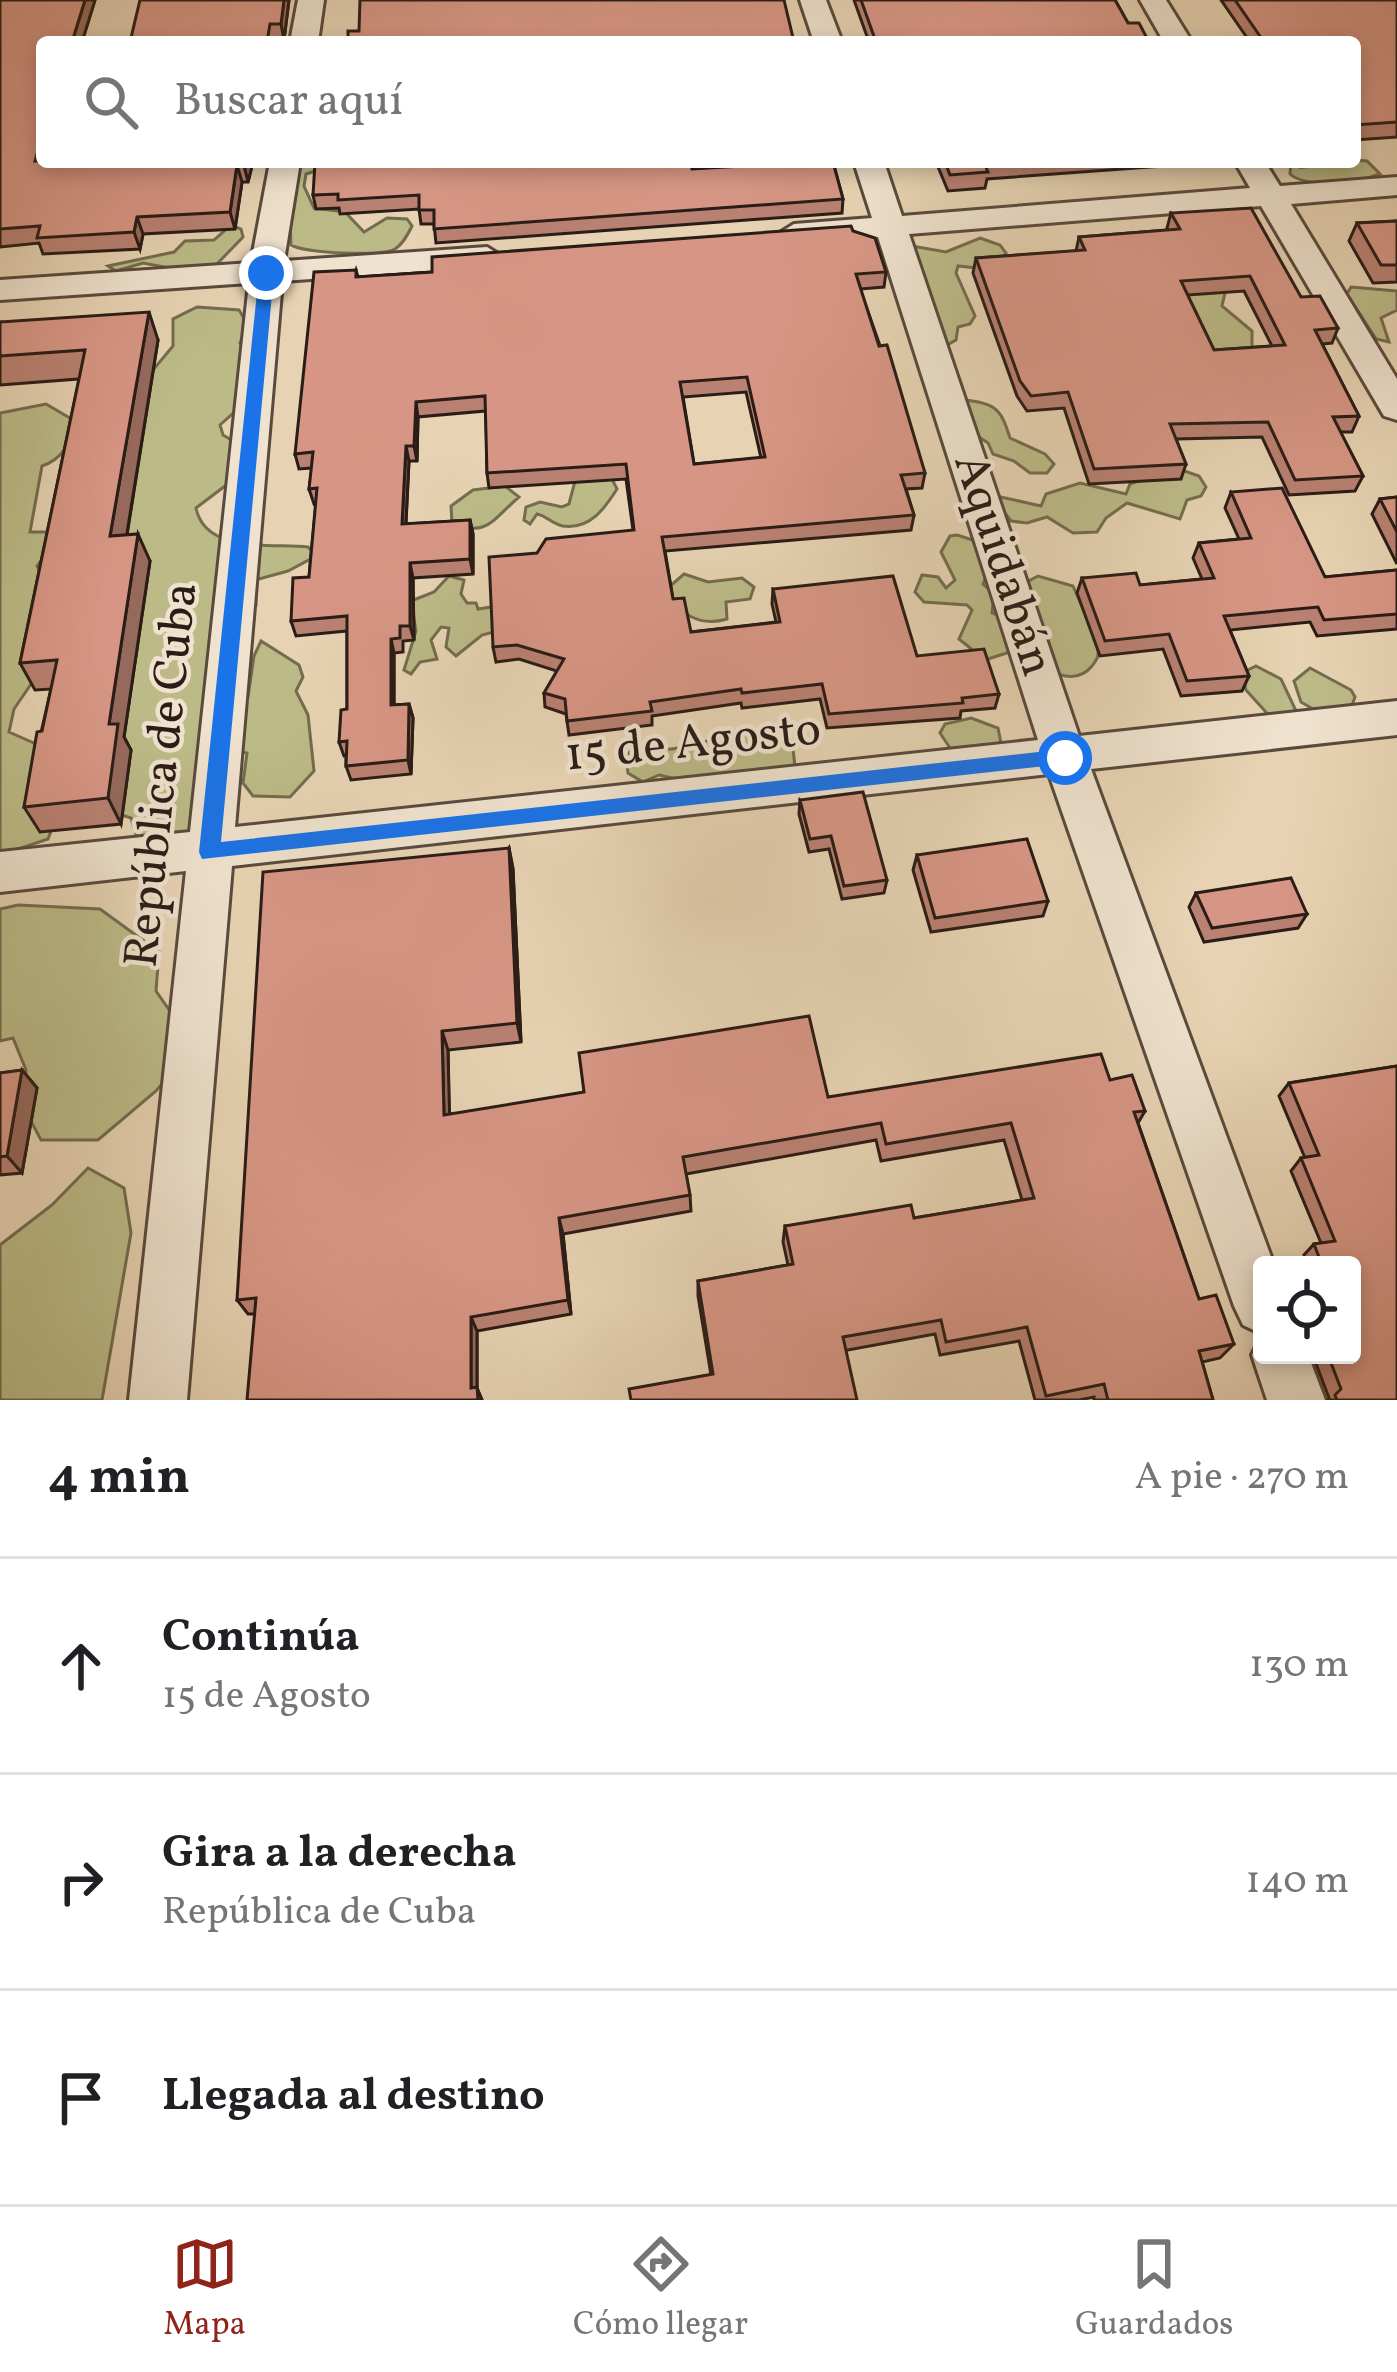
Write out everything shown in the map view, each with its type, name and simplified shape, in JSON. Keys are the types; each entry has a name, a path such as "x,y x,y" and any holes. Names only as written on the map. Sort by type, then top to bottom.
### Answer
{"street":[{"path":"305,36 311,0"},
{"path":"813,0 826,36"},
{"path":"1153,0 1174,36"},
{"name":"República de Cuba","path":"158,1400 266,273 284,168"},
{"name":"Aquidabán","path":"870,168 1065,758 1253,1281"},
{"path":"1254,168 1397,407"},
{"path":"752,237 1397,186"},
{"path":"0,290 521,254"},
{"name":"15 de Agosto","path":"0,872 1397,718"},
{"path":"1283,1364 1296,1400"}],"shaded area":[{"path":"1361,160 1380,174 1320,183 1290,174 1291,168 1361,168"},
{"path":"288,168 324,168 306,174 304,186 314,208 345,212 364,232 387,218 407,219 412,226 395,249 376,253 291,245"},
{"path":"231,225 241,229 243,237 214,267 180,270 143,263 116,271 108,266 174,252 185,241 214,240"},
{"path":"980,238 1000,245 1006,253 1002,260 976,268 958,266 956,273 975,316 970,324 958,327 956,340 945,346 909,326 899,307 912,246 946,252"},
{"path":"1227,284 1222,306 1252,331 1252,351 1209,352 1180,295"},
{"path":"1351,287 1397,291 1397,310 1381,318 1389,342 1376,339 1347,294"},
{"path":"197,307 239,310 248,325 240,343 245,351 239,408 220,425 223,435 243,447 229,483 196,508 202,523 226,540 308,547 316,556 288,571 255,580 256,605 247,616 230,704 248,697 261,641 299,665 303,677 296,691 308,715 314,771 290,797 253,796 243,783 247,753 230,750 201,838 139,844 131,818 109,811 108,629 148,376 173,346 173,319"},
{"path":"959,399 994,408 1010,438 1045,454 1054,464 1047,473 1030,473 993,454 988,443 976,435"},
{"path":"46,404 75,421 65,449 42,466 30,532 54,532 54,543 37,566 42,575 40,671 14,709 9,732 45,748 54,823 48,839 0,855 0,413"},
{"path":"1176,468 1199,476 1206,487 1201,496 1187,500 1180,519 1127,503 1106,518 1097,532 1073,533 1047,517 1027,523 1011,521 994,499 1041,506 1046,494 1080,483 1126,494 1130,484"},
{"path":"612,479 617,489 602,510 581,525 563,526 537,514 530,524 524,520 526,507 540,502 569,504 575,481"},
{"path":"505,486 519,497 489,524 474,528 452,523 451,506 473,490"},
{"path":"950,536 979,542 990,566 983,584 994,594 992,613 1000,616 1025,583 1038,576 1073,586 1098,648 1092,666 1084,673 1064,676 1016,650 985,660 959,639 972,610 967,605 924,602 915,592 922,575 938,577 946,588 955,580 941,552"},
{"path":"684,574 708,582 742,578 754,587 750,599 726,602 727,619 699,620 662,593"},
{"path":"449,576 464,580 461,594 478,609 504,605 509,628 482,635 456,656 446,647 449,628 441,627 431,640 437,659 420,662 411,674 404,670 416,631 411,601 434,592"},
{"path":"1256,666 1281,679 1297,713 1274,721 1246,690 1242,673"},
{"path":"1310,668 1351,690 1355,697 1350,711 1325,716 1301,702 1294,681"},
{"path":"971,718 998,728 1001,743 988,752 954,754 940,733 945,724"},
{"path":"757,731 792,739 795,767 695,783 659,775 643,782 628,773 626,758 634,745 672,749"},
{"path":"18,905 100,909 159,952 156,991 174,1017 185,1057 156,1091 98,1140 41,1140 24,1108 26,1070 13,1038 0,1041 0,909"},
{"path":"88,1168 124,1188 131,1233 102,1400 0,1400 0,1245 52,1205"}],"building":[{"path":"0,0 85,0 74,36 36,36 36,168 237,168 230,212 137,217 134,232 37,238 40,226 0,229"},
{"path":"140,0 284,0 281,24 270,24 268,36 131,36"},
{"path":"360,0 784,0 793,36 348,36 348,31 359,31"},
{"path":"861,0 1115,0 1128,23 1139,23 1146,36 874,36"},
{"path":"1235,0 1397,0 1397,122 1361,125 1361,36 1260,36"},
{"path":"315,168 835,168 843,199 434,229 434,210 419,210 419,195 338,200 338,194 313,195"},
{"path":"947,168 986,168 988,172 950,175"},
{"path":"1251,208 1301,297 1320,296 1338,328 1315,330 1359,416 1333,417 1363,476 1295,480 1268,422 1170,424 1186,464 1094,469 1068,392 1031,396 1020,381 976,258 1085,250 1079,237 1180,229 1171,213","holes":["1250,276 1285,345 1214,350 1181,281"]},
{"path":"1397,221 1397,265 1381,265 1357,223"},
{"path":"851,226 875,238 886,272 856,274 879,346 887,345 925,473 901,475 914,515 662,537 673,599 684,598 691,632 780,622 773,589 893,576 917,656 984,649 999,694 962,698 963,703 829,714 822,684 742,693 741,689 650,702 652,711 567,721 565,699 544,693 564,659 517,645 493,647 489,557 537,553 546,539 634,530 626,464 487,473 485,396 416,402 414,446 406,446 402,524 470,520 470,559 410,563 410,626 400,626 400,638 391,639 391,705 409,704 408,760 346,766 347,741 339,742 341,710 347,709 347,616 291,621 293,578 309,577 317,488 309,489 313,452 295,454 314,272 356,270 356,277 432,272 432,257","holes":["747,377 765,457 694,464 680,382"]},
{"path":"149,312 110,536 138,534 109,724 118,724 108,798 24,807 37,732 42,731 57,660 20,663 85,350 0,356 0,322"},
{"path":"1282,488 1325,577 1397,570 1397,614 1324,620 1318,607 1224,616 1249,676 1187,681 1169,634 1105,641 1082,578 1136,573 1140,585 1214,578 1199,543 1251,538 1231,492"},
{"path":"1397,497 1397,532 1380,499"},
{"path":"863,792 887,880 844,886 831,836 810,839 800,800"},
{"path":"1027,839 1048,901 935,918 917,855"},
{"path":"509,848 517,1023 442,1031 444,1115 584,1092 579,1053 809,1016 828,1097 1101,1054 1110,1080 1132,1075 1145,1111 1134,1112 1199,1299 1216,1295 1234,1344 1199,1351 1213,1400 1108,1400 1104,1384 1046,1396 1027,1327 946,1342 941,1320 843,1337 857,1400 631,1400 629,1389 713,1374 698,1281 793,1264 785,1226 911,1205 914,1218 1034,1198 1011,1123 886,1144 881,1123 683,1157 690,1195 559,1218 568,1300 471,1317 471,1388 477,1387 478,1400 247,1400 256,1298 237,1300 263,872"},
{"path":"1291,878 1307,914 1212,928 1196,893"},
{"path":"1397,1066 1397,1400 1337,1400 1335,1395 1341,1389 1331,1364 1361,1364 1361,1256 1319,1256 1314,1244 1335,1241 1301,1158 1319,1155 1289,1083"},
{"path":"22,1070 7,1156 0,1157 0,1073"}],"route":[{"path":"266,273 209,852 1065,758"}]}
